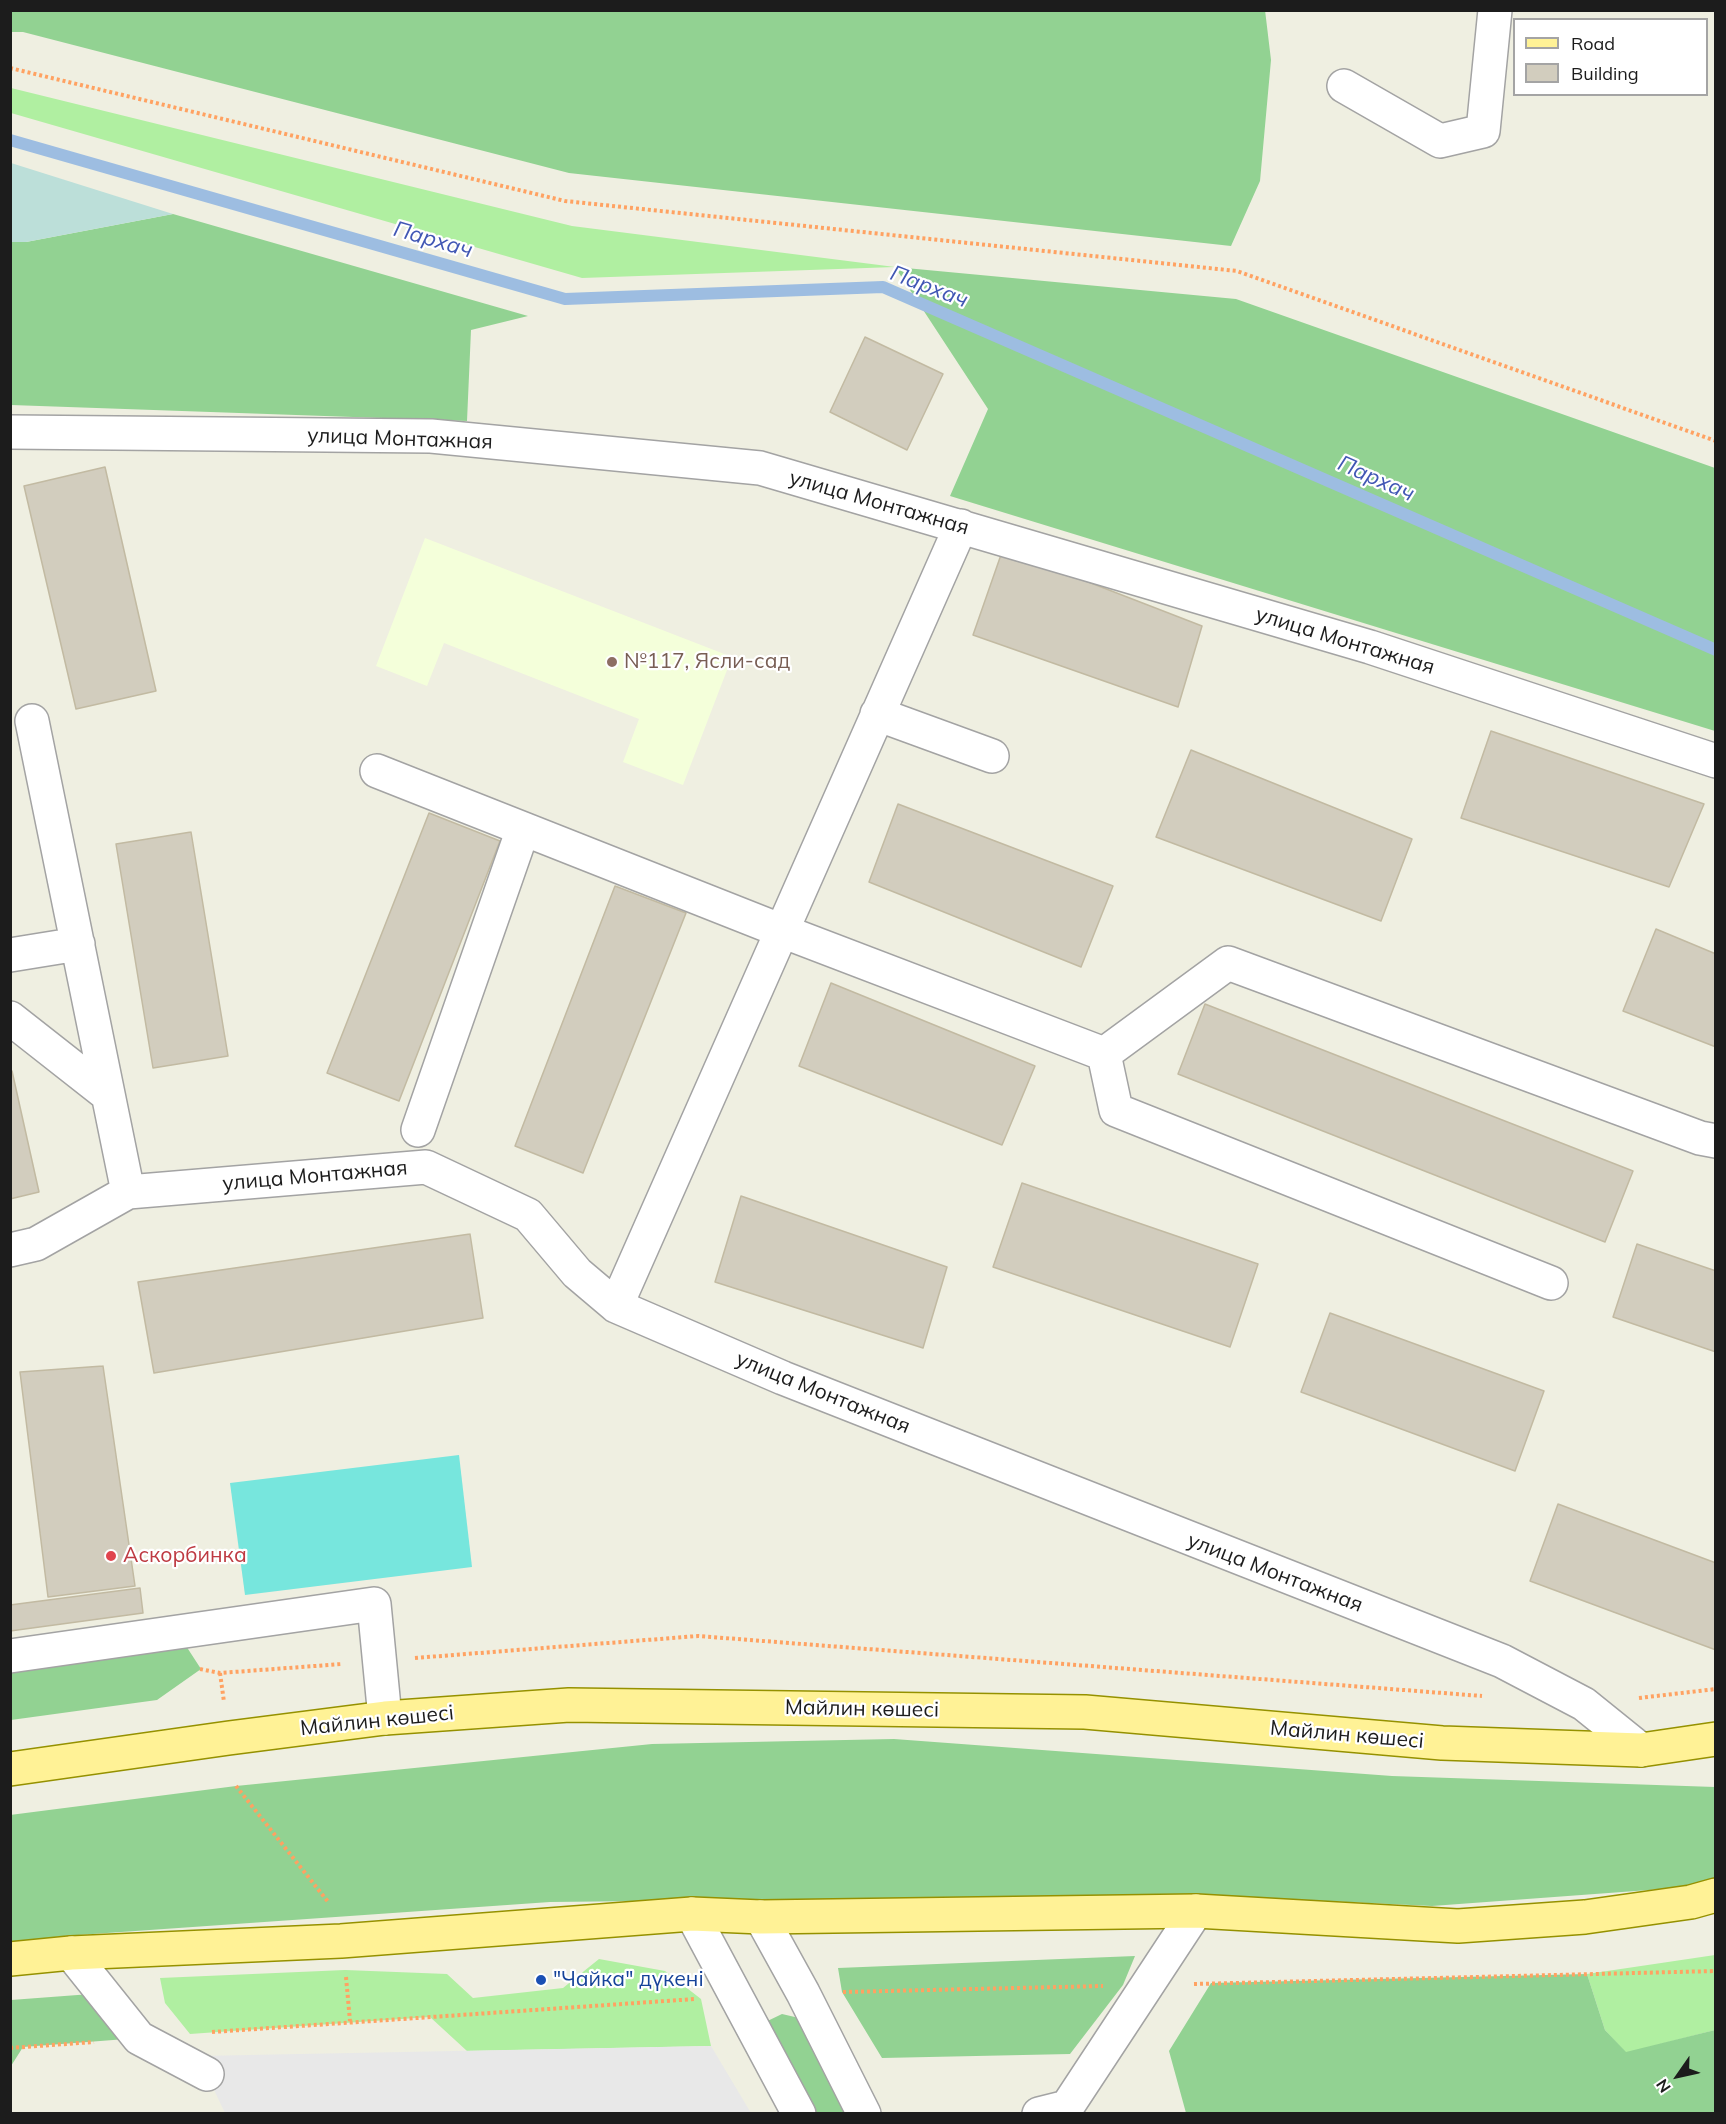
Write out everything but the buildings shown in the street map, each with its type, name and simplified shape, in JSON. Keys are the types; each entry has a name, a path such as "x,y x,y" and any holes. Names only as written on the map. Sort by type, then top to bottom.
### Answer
{"main road":[{"name":"Майлин көшесі","path":"10,1769 385,1718 569,1705 1085,1712 1442,1743 1641,1750 1716,1739"},
{"path":"10,1959 71,1953 341,1941 692,1914 761,1917 1196,1911 1458,1926 1585,1917 1707,1902"}],"street":[{"path":"1344,86 1440,141 1483,131 1495,10"},
{"name":"улица Монтажная","path":"10,432 431,436 760,468 1370,647 1716,761"},
{"path":"616,1306 961,526"},
{"path":"877,714 992,756"},
{"path":"33,721 128,1192"},
{"path":"377,771 782,931 1104,1054"},
{"path":"418,1130 523,829"},
{"path":"10,955 78,944"},
{"path":"1104,1054 1228,963 1700,1138 1716,1141"},
{"path":"10,1018 108,1095"},
{"path":"1104,1054 1116,1110 1551,1283"},
{"name":"улица Монтажная","path":"10,1250 36,1244 128,1192 426,1167 528,1215 577,1273 616,1306 794,1383 1502,1661 1584,1704 1641,1750"},
{"path":"10,1656 374,1604 385,1718"},
{"path":"1039,2114 1067,2107 1196,1911"},
{"path":"692,1914 799,2114"},
{"path":"761,1917 803,1993 864,2114"},
{"path":"71,1953 139,2038 207,2074"}],"path":[{"path":"10,68 565,201 1237,271 1716,441"},
{"path":"190,1667 220,1673 698,1636 1490,1696"},
{"path":"220,1673 225,1705"},
{"path":"1584,1704 1716,1689"},
{"path":"236,1786 332,1907"},
{"path":"345,1970 350,2021"},
{"path":"803,1993 1716,1971"},
{"path":"201,2033 350,2021 736,1997"},
{"path":"10,2048 139,2038"}],"shaded area":[{"path":"11,163 173,214 26,242 11,242"},
{"name":"№117, Ясли-сад","path":"425,538 732,657 683,785 623,762 639,719 444,643 427,686 376,666"},
{"path":"459,1455 472,1567 245,1595 230,1483"},
{"path":"711,2046 751,2113 225,2113 198,2056"}],"green space":[{"path":"11,10 1265,10 1271,60 1260,181 1231,246 569,173 23,32 10,32"},
{"path":"11,88 572,226 895,267 582,278 11,113"},
{"path":"173,214 528,316 471,330 467,421 11,405 11,242 26,242"},
{"path":"895,267 1236,299 1715,468 1715,731 950,496 988,409"},
{"path":"177,1632 201,1669 157,1700 11,1720 10,1656"},
{"path":"894,1739 1392,1776 1715,1787 1716,1880 1690,1887 1432,1906 1198,1895 550,1902 64,1936 11,1942 10,1815 236,1786 652,1744"},
{"path":"1715,1955 1715,2030 1626,2053 1605,2030 1587,1974"},
{"path":"1135,1956 1123,1985 1070,2054 882,2058 842,1992 838,1968"},
{"path":"599,1959 665,1971 701,1999 711,2046 467,2051 430,2017 190,2034 165,2003 160,1978 345,1970 447,1974 473,1998 563,1988"},
{"path":"1587,1974 1605,2030 1626,2052 1715,2030 1715,2113 1186,2113 1169,2051 1211,1983"},
{"path":"91,1994 126,2039 23,2047 11,2066 11,2000"},
{"path":"782,2014 799,2018 851,2113 817,2113 785,2057 753,2028"}],"waterway":[{"name":"Пархач","path":"10,140 565,299 883,287 1716,650"}],"place":[{"name":"№117, Ясли-сад","path":"612,662"},
{"name":"Аскорбинка","path":"111,1556"},
{"name":"\"Чайка\" дүкені","path":"541,1980"}]}
